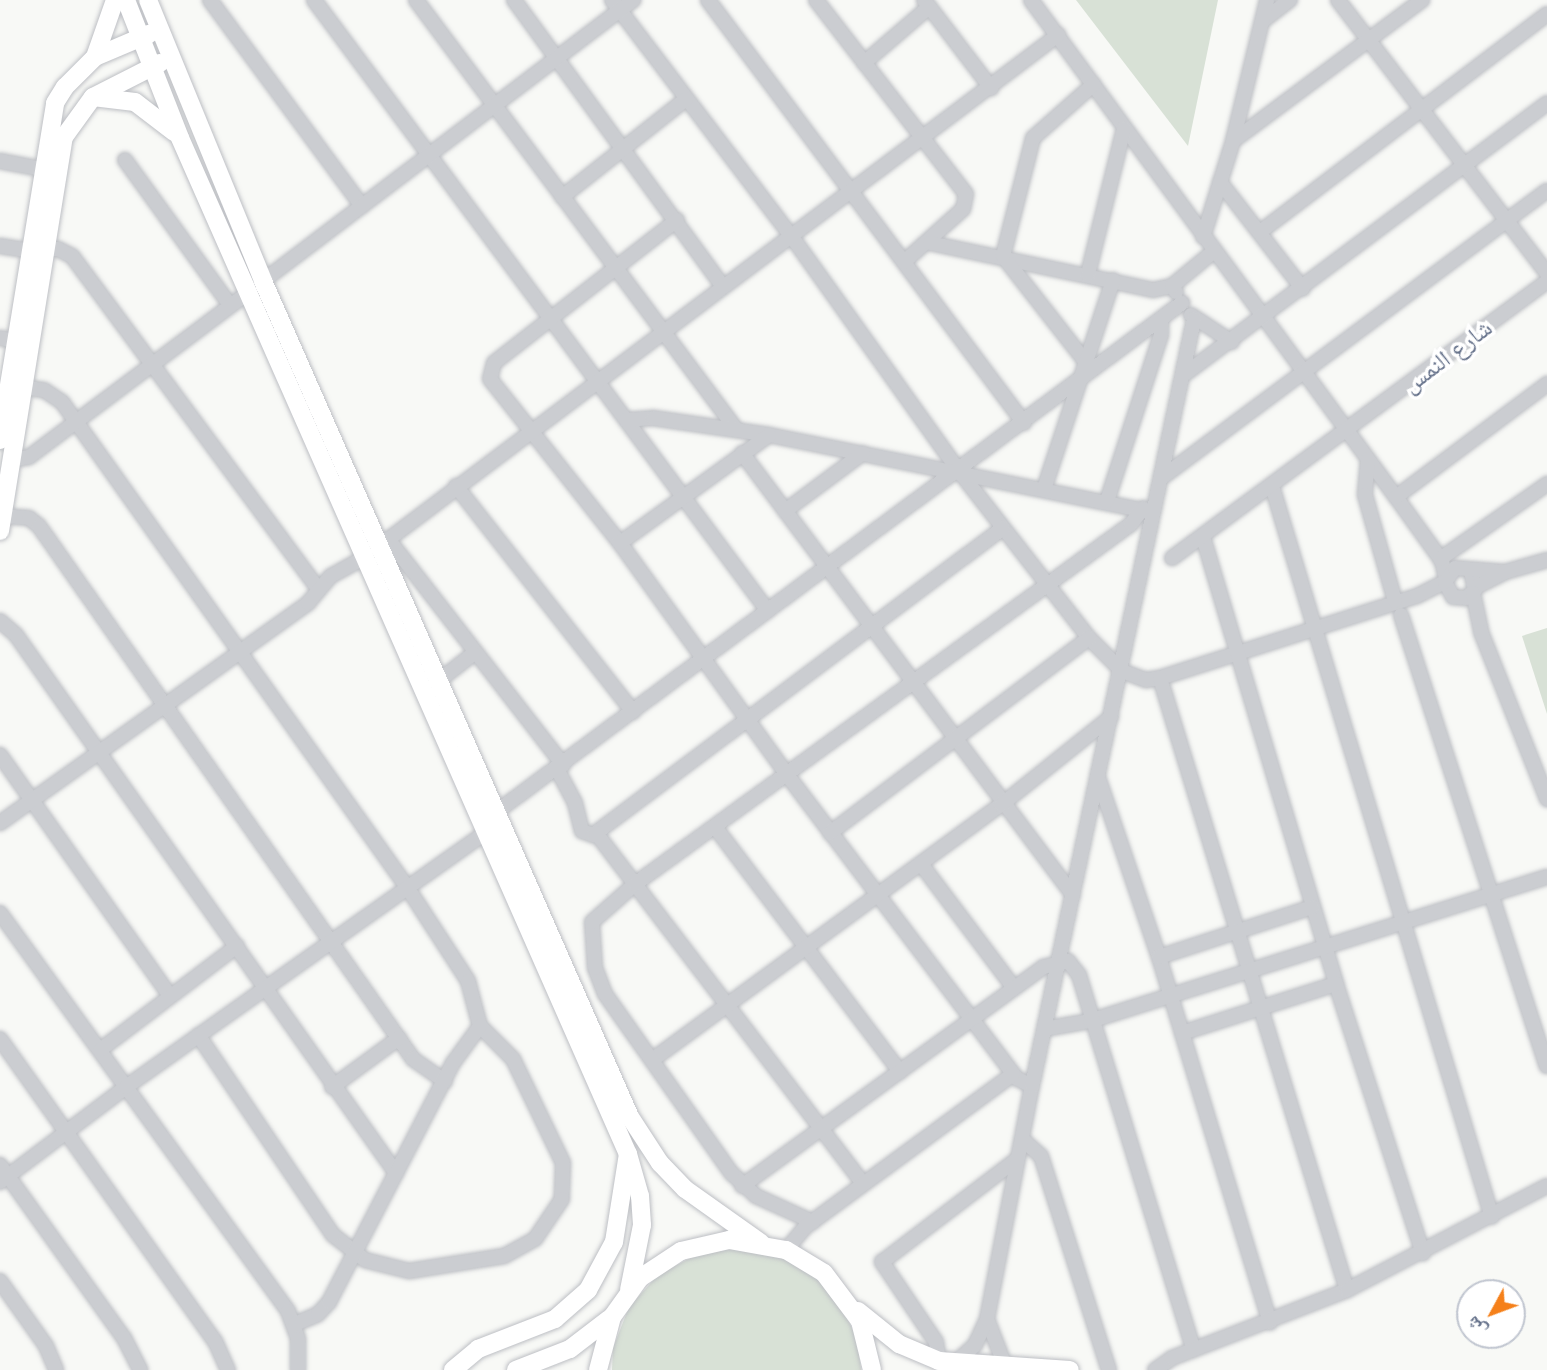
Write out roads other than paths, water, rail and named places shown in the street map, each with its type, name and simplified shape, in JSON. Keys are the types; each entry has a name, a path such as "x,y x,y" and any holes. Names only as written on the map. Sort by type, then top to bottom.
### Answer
{"main road":[{"path":"95,57 115,0"},
{"path":"126,0 138,37 180,138 256,286 441,679 639,1133 685,1189 761,1243"},
{"path":"148,0 256,286"},
{"path":"37,250 42,169 55,103 69,81 95,57 138,37 160,32"},
{"path":"1,429 15,341 64,137 93,97 170,59"},
{"path":"93,97 135,102 180,138"},
{"path":"1,524 22,387 15,341"},
{"path":"379,547 486,832 638,1182 642,1225 629,1290"},
{"path":"453,1370 478,1349 555,1319 588,1290 614,1242 628,1154"},
{"path":"598,1370 612,1317 629,1290 653,1267 696,1245 729,1240 761,1243 786,1250 824,1273 853,1307 900,1344 953,1365 1070,1370"},
{"path":"853,1307 866,1336 872,1370"},
{"path":"522,1369 570,1349 612,1317"}],"street":[{"path":"210,0 362,206"},
{"path":"314,0 430,154 596,384 684,496 768,611"},
{"path":"416,0 736,429"},
{"path":"514,0 677,220 723,287"},
{"path":"11,460 29,457 557,58 616,5 633,0"},
{"path":"708,0 1024,423"},
{"path":"816,0 967,200 930,243 904,262"},
{"path":"1031,0 1441,560 1451,584 1480,632 1547,799"},
{"path":"1203,237 1233,141 1267,0"},
{"path":"1264,20 1290,0"},
{"path":"1338,0 1547,273"},
{"path":"1233,141 1422,0"},
{"path":"864,63 926,3 991,88"},
{"path":"616,5 792,237 959,471 1089,638 1122,671 1146,680 1160,678 1312,626 1417,596 1451,584 1471,571 1505,572"},
{"path":"1261,232 1547,14"},
{"path":"0,823 307,603 318,589 379,547 456,486 596,384 1058,35"},
{"path":"1003,256 1033,138 1094,84"},
{"path":"562,197 625,150 686,99"},
{"path":"1185,374 1303,289 1547,103"},
{"path":"1088,274 1124,128"},
{"path":"125,160 230,305"},
{"path":"0,161 42,169"},
{"path":"1220,182 1303,289"},
{"path":"1164,475 1547,191"},
{"path":"677,220 548,319 494,363 488,373 620,543 788,776 1013,1074 1032,1086"},
{"path":"930,243 1003,256 1153,290 1172,286 1214,251"},
{"path":"0,246 37,250 58,248 72,256 318,589"},
{"path":"1003,256 1086,370"},
{"path":"1044,489 1086,370 1113,280"},
{"name":"شارع النمس","path":"1172,558 1547,282"},
{"path":"1172,286 1194,319 1232,342"},
{"path":"499,810 1024,423 1086,370 1182,303"},
{"path":"1107,501 1161,335 1161,319"},
{"path":"1017,1159 882,1262 953,1365 975,1345 987,1319 1032,1086 1122,671 1148,511 1164,475 1194,319"},
{"path":"1396,496 1547,384"},
{"path":"22,387 51,392 77,421 407,887 468,981 480,1026 509,1052 563,1163 566,1184 559,1205 535,1239 504,1255 409,1271 386,1268 355,1254 333,1235 198,1035"},
{"path":"626,420 653,418 736,429 959,471 1148,511"},
{"path":"620,543 769,435"},
{"path":"742,453 1001,806 1073,895"},
{"path":"785,512 863,453"},
{"path":"1368,459 1365,495 1395,601"},
{"path":"1441,560 1547,484"},
{"path":"456,486 633,712"},
{"path":"1272,486 1492,1217"},
{"path":"813,1222 742,1186 652,1060 601,986 591,934 598,913 1148,511"},
{"path":"1,524 29,519 39,526 399,1038 420,1066 444,1081"},
{"path":"379,547 473,654 560,767 582,831 587,835 596,833 1003,528"},
{"path":"1203,537 1312,908 1423,1253"},
{"path":"1451,584 1475,590 1505,572 1547,560"},
{"path":"1471,571 1480,632"},
{"path":"1401,615 1547,1066"},
{"path":"0,621 16,635 100,752 237,946 332,1087 396,1173"},
{"path":"830,832 1089,638"},
{"path":"441,679 473,654"},
{"path":"1160,678 1240,931 1347,1290"},
{"path":"652,1060 1001,806 1111,717"},
{"path":"0,755 170,996"},
{"path":"1099,780 1159,957 1270,1322"},
{"path":"715,827 804,949 900,1072"},
{"path":"140,1370 124,1338 3,1174 66,1132 198,1035 486,832"},
{"path":"596,833 863,1184"},
{"path":"921,864 1014,988"},
{"path":"1044,1029 1090,1021 1547,877"},
{"path":"1159,957 1312,908"},
{"path":"0,913 295,1324 298,1370"},
{"path":"100,1051 237,946"},
{"path":"742,1186 1014,988 1059,960 1068,961 1077,970 1090,1021 1194,1350"},
{"path":"1182,1033 1336,984"},
{"path":"295,1324 324,1309 444,1081 480,1026"},
{"path":"332,1087 399,1038"},
{"path":"0,1039 215,1341 228,1370"},
{"path":"786,1250 813,1222 1013,1074"},
{"path":"1022,1139 1041,1156 1109,1370"},
{"path":"1156,1370 1166,1360 1347,1290 1423,1253 1547,1186"},
{"path":"0,1281 46,1346 56,1370"},
{"path":"987,1319 1006,1368"}]}
